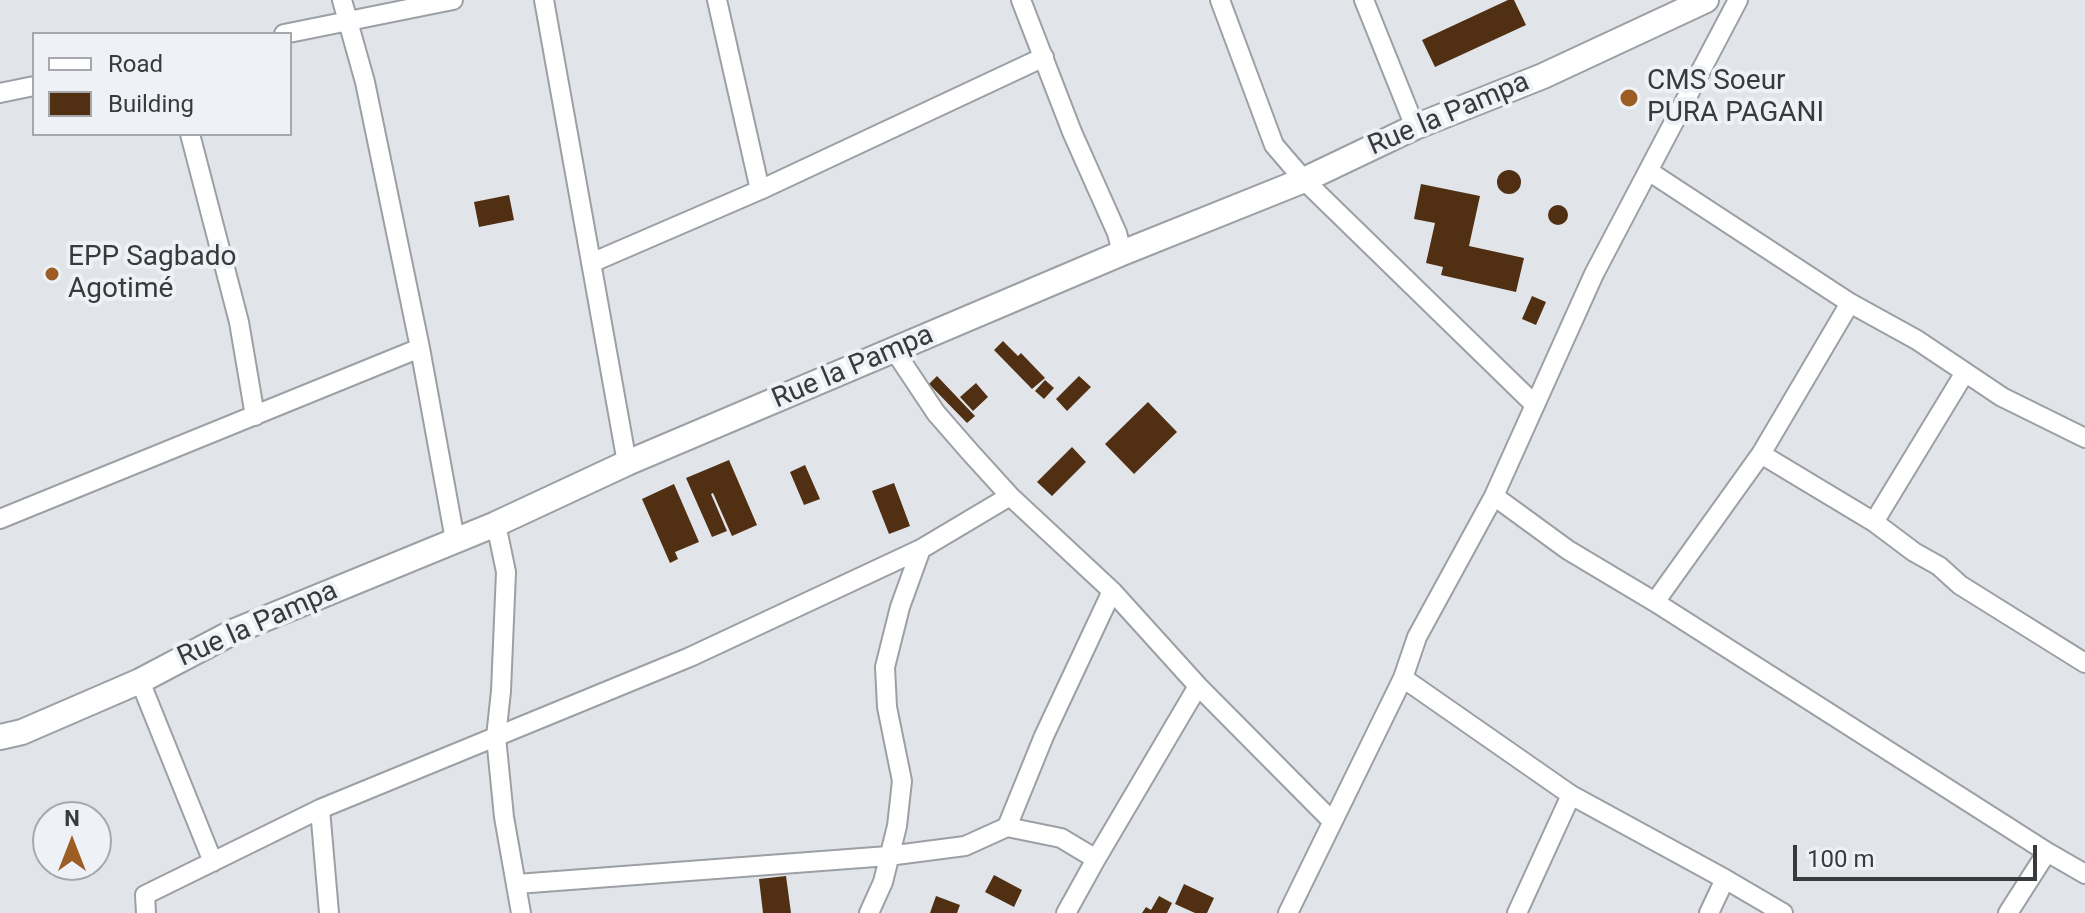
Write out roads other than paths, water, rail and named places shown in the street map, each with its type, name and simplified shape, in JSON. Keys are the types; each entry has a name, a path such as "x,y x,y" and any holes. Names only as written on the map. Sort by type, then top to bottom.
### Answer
{"street":[{"path":"342,0 365,82 420,348 455,540"},
{"path":"292,32 453,0"},
{"path":"544,0 627,463"},
{"path":"717,0 760,190"},
{"path":"1021,0 1072,132 1112,221 1122,253"},
{"path":"1220,0 1274,145 1304,180 1534,404"},
{"path":"1364,0 1415,127"},
{"name":"Rue la Pampa","path":"0,737 22,732 140,681 235,631 496,524 627,463 1122,253 1304,180 1415,127 1543,76 1706,0"},
{"path":"1288,913 1403,678 1417,637 1494,496 1594,274 1738,0"},
{"path":"591,263 760,190 1044,57"},
{"path":"0,93 32,86"},
{"path":"191,136 239,322 255,416"},
{"path":"1650,172 1850,303 1917,340 2002,397 2085,438"},
{"path":"1655,602 1761,454 1850,303"},
{"path":"0,519 420,348"},
{"path":"894,350 936,413 1010,496 1112,591 1198,686 1332,821"},
{"path":"1874,522 1961,379 1967,374"},
{"path":"1761,454 1874,522 1914,552 1939,566 1960,585 2085,663"},
{"path":"146,913 145,895 320,809 690,657 921,549 1010,496"},
{"path":"1494,496 1568,550 1655,602 2047,852 2083,867"},
{"path":"496,524 506,572 496,737 504,817 521,913"},
{"path":"869,913 883,882 897,826 902,781 887,707 885,667 900,607 921,549"},
{"path":"1007,827 1044,736 1112,591"},
{"path":"1403,678 1571,795 1783,913"},
{"path":"140,681 213,862"},
{"path":"1066,913 1198,686"},
{"path":"1517,913 1571,795"},
{"path":"320,809 329,913"},
{"path":"517,884 888,856 965,846 1007,827 1061,838 1096,859"},
{"path":"2008,913 2047,852"},
{"path":"1709,913 1725,879"}],"place":[{"name":"CMS Soeur PURA PAGANI","path":"1629,98"},
{"name":"EPP Sagbado Agotimé","path":"52,274"}]}
